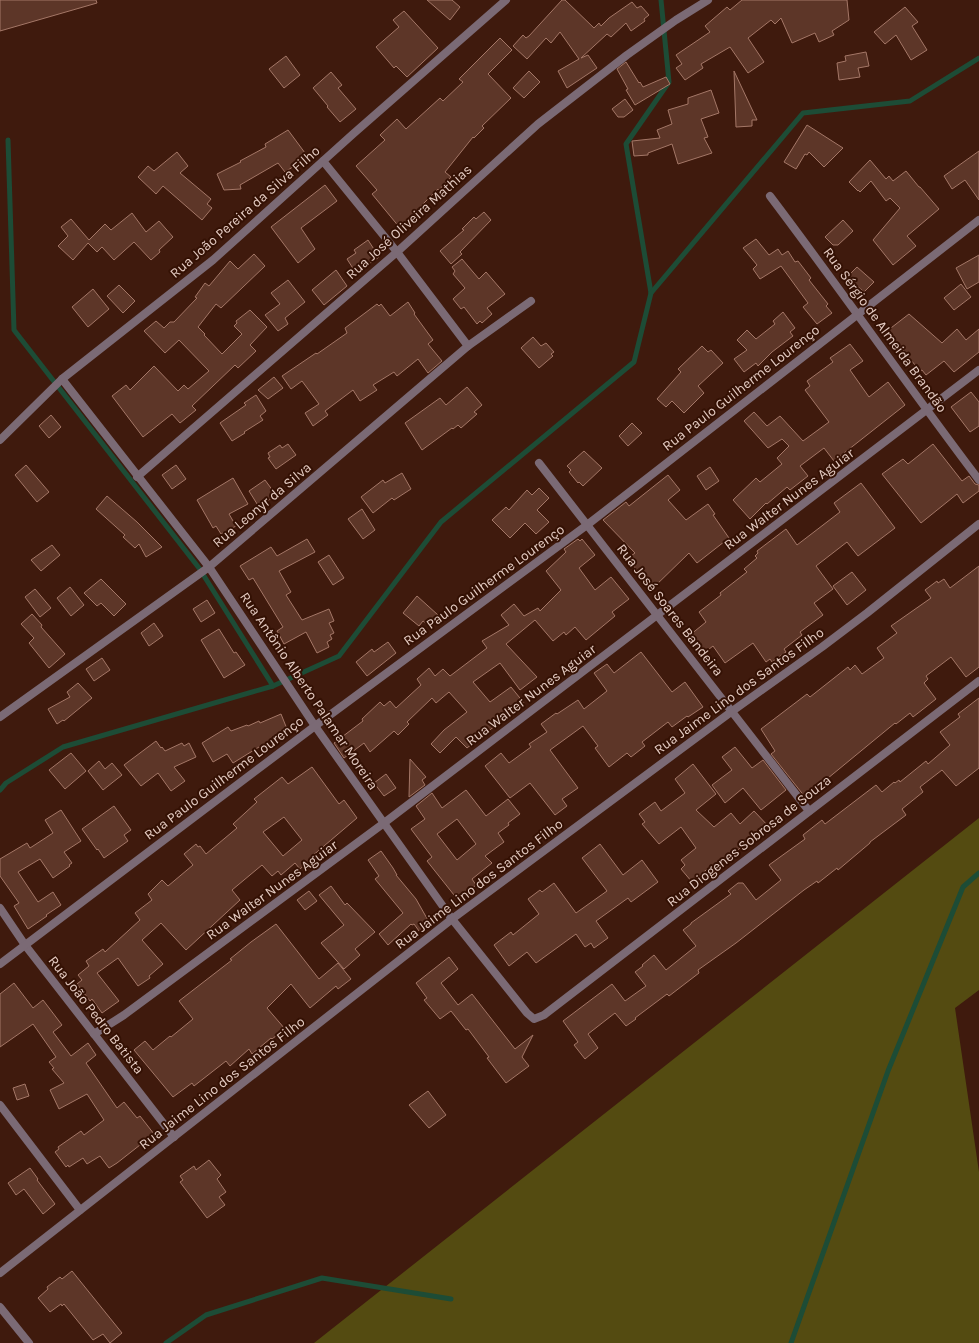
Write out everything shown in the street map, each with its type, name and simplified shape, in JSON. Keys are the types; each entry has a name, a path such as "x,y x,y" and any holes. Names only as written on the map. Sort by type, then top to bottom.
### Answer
{"street":[{"name":"Rua João Pereira da Silva Filho","path":"0,440 62,379 213,260 506,0"},
{"name":"Rua José Oliveira Mathias","path":"137,477 397,252 538,124 627,55 676,20 708,0"},
{"path":"323,161 397,252 468,346"},
{"name":"Rua Sérgio de Almeida Brandão","path":"770,196 979,480"},
{"name":"Rua Paulo Guilherme Lourenço","path":"0,964 315,726 587,524 979,220"},
{"name":"Rua Leonyr da Silva","path":"0,717 209,566 468,346 531,301"},
{"name":"Rua Walter Nunes Aguiar","path":"94,1034 124,1015 384,823 979,370"},
{"name":"Rua Antônio Alberto Palamar Moreira","path":"62,379 137,477 209,566 315,726 452,919 527,1013 534,1019"},
{"name":"Rua José Soares Bandeira","path":"540,463 809,811"},
{"name":"Rua Jaime Lino dos Santos Filho","path":"0,1273 452,919 867,613 979,524"},
{"name":"Rua Diogenes Sobrosa de Souza","path":"534,1019 544,1015 979,681"},
{"name":"Rua João Pedro Batista","path":"0,908 25,945 174,1137"},
{"path":"0,1105 80,1210"},
{"path":"0,1307 29,1343"}],"shaded area":[{"path":"979,818 979,990 955,1008 979,1172 979,1343 314,1343"}],"building":[{"path":"0,0 96,0 97,3 0,31"},
{"path":"427,0 452,0 460,7 450,20"},
{"path":"562,0 565,0 594,28 599,23 601,26 609,18 632,2 637,8 641,6 649,15 644,19 645,21 631,31 626,23 611,37 607,34 581,58 588,55 597,68 567,88 558,71 579,59 560,32 551,43 546,38 527,59 513,46 523,35 526,38 529,36"},
{"path":"742,0 847,0 849,20 832,31 834,35 819,42 815,33 792,43 781,18 775,24 771,20 748,38 764,62 748,73 730,47 701,64 703,68 685,80 676,68 682,64 676,55 710,32 705,26 727,7 730,10"},
{"path":"905,7 918,22 912,26 927,50 911,60 896,35 885,44 874,32"},
{"path":"404,11 438,48 407,77 396,66 394,68 376,47 399,27 393,20"},
{"path":"500,38 512,50 488,74 511,98 482,126 484,128 474,138 473,137 445,172 451,177 418,209 420,212 400,228 372,194 377,190 356,166 385,140 380,135 397,119 406,129 440,98 443,101 463,82 459,79"},
{"path":"866,52 869,66 858,68 860,77 839,80 837,63 846,61 845,56"},
{"path":"286,56 300,75 284,88 269,69"},
{"path":"626,62 643,87 666,77 670,84 635,105 626,90 628,89 617,69"},
{"path":"529,71 540,82 524,98 513,88"},
{"path":"734,71 757,120 752,120 752,126 736,127"},
{"path":"331,72 342,85 338,88 356,109 340,122 313,88"},
{"path":"711,90 719,113 701,119 708,137 704,138 712,153 678,164 672,144 648,153 648,155 634,156 632,141 660,138 657,130 672,124 668,110 688,104 688,98"},
{"path":"625,99 633,110 624,117 618,117 612,109"},
{"path":"807,125 843,148 824,167 809,152 807,155 805,154 796,169 784,162"},
{"path":"288,130 308,157 285,172 278,163 240,185 241,189 224,190 217,174 266,147 265,144"},
{"path":"979,151 979,200 965,180 952,189 944,176"},
{"path":"177,152 188,166 180,173 211,199 207,204 212,208 202,220 163,186 156,194 138,177 148,166 154,171"},
{"path":"870,160 886,179 889,176 893,181 906,171 939,209 907,236 916,246 893,265 873,240 900,208 890,198 886,201 871,181 860,192 849,182"},
{"path":"325,185 337,201 301,228 315,249 298,263 271,227"},
{"path":"484,212 491,220 460,252 462,254 451,264 440,251 464,230 462,229 474,217 476,219"},
{"path":"132,213 146,232 159,221 173,237 151,260 134,242 114,260 102,247 97,252 88,243 73,260 58,246 68,236 61,227 71,219 89,240 105,224 111,230"},
{"path":"843,220 853,231 838,245 833,245 825,237"},
{"path":"756,239 769,255 778,249 782,255 788,251 795,262 798,261 811,278 809,280 828,304 826,306 832,313 817,324 803,307 808,303 781,266 760,279 753,269 757,265 743,248"},
{"path":"368,240 379,257 366,266 364,263 354,270 347,259 356,253 354,250"},
{"path":"254,254 265,266 221,308 216,304 198,327 222,354 242,334 234,326 237,323 236,321 250,310 267,327 250,345 256,351 238,368 235,365 192,406 196,410 180,423 172,414 143,437 112,396 126,385 130,390 154,366 178,391 184,385 188,389 209,371 179,340 165,353 144,331 156,321 164,328 170,322 174,322 197,298 195,297 205,283 209,286 230,261 238,269"},
{"path":"979,255 979,282 967,289 956,268"},
{"path":"462,259 479,279 486,272 505,294 487,308 492,314 482,323 480,321 477,324 464,307 461,309 453,299 465,288 453,274 455,271 452,267"},
{"path":"857,267 874,282 864,292 847,277"},
{"path":"336,270 347,286 324,305 312,290"},
{"path":"288,280 305,302 285,318 288,324 278,331 265,315 280,304 271,293"},
{"path":"961,284 971,297 954,310 944,298"},
{"path":"119,285 135,301 123,313 107,296"},
{"path":"93,289 109,309 88,327 72,307"},
{"path":"408,302 415,313 414,314 433,340 428,344 442,361 428,373 418,359 397,376 394,372 373,385 377,390 360,401 353,390 325,411 328,415 313,426 305,413 319,404 302,381 291,389 282,376 347,333 345,328 377,304 379,306 381,304 390,316"},
{"path":"783,312 795,328 790,332 793,336 772,352 758,366 756,363 744,372 734,359 747,350 737,340 747,330 756,339 775,324 773,321"},
{"path":"909,314 942,343 957,329 966,340 979,329 979,352 954,372 944,361 926,375 922,370 920,371 887,331"},
{"path":"533,337 541,346 546,343 554,352 551,354 553,356 539,368 521,348"},
{"path":"850,344 863,361 850,370 869,397 888,382 905,405 834,461 824,448 800,466 808,476 790,490 787,487 767,504 766,503 750,519 733,500 756,478 760,482 782,464 777,458 789,446 782,439 768,448 744,421 754,412 767,426 780,416 803,441 829,422 805,390 810,386 807,381 833,362 830,358"},
{"path":"702,346 708,352 711,350 723,363 698,386 704,393 684,413 672,401 666,407 657,399 681,372 678,369"},
{"path":"274,377 283,388 268,399 258,390"},
{"path":"467,387 482,405 474,412 477,414 461,428 458,425 453,429 452,428 422,450 405,423 440,398 446,405"},
{"path":"971,392 979,402 979,426 970,432 951,407"},
{"path":"256,395 266,411 260,416 263,420 232,441 220,423 246,405 244,403"},
{"path":"51,415 61,427 49,438 39,426"},
{"path":"632,423 642,433 628,446 619,436"},
{"path":"288,444 296,455 276,469 268,458 270,457 268,453 280,445 282,448"},
{"path":"933,444 962,481 969,476 975,484 979,485 979,491 963,503 957,494 921,523 882,474 903,459 908,464"},
{"path":"584,451 602,468 583,486 579,482 578,483 569,472 571,470 567,466"},
{"path":"26,465 49,492 37,502 15,475"},
{"path":"176,465 186,479 172,489 162,475"},
{"path":"710,467 719,481 706,490 697,476"},
{"path":"402,473 411,489 394,500 392,498 373,513 361,497 383,480 385,483"},
{"path":"668,475 680,490 668,500 686,520 708,504 715,514 713,515 729,538 697,563 689,553 651,590 628,558 635,553 603,520 626,502 629,506"},
{"path":"233,478 248,504 229,514 236,526 221,534 216,526 213,528 197,500"},
{"path":"265,480 276,495 259,507 249,491"},
{"path":"861,483 895,528 858,556 847,542 816,566 833,589 814,603 823,615 800,632 802,635 784,649 786,652 772,662 770,659 766,662 753,643 725,663 713,646 704,653 690,635 706,622 699,612 747,572 744,569 757,558 755,556 758,553 757,551 786,529 797,545 840,512 834,503"},
{"path":"539,488 549,498 537,510 549,522 536,534 525,523 510,538 492,520 506,507 509,510 527,490 532,495"},
{"path":"107,496 137,522 162,547 146,557 139,544 135,548 123,537 125,535 96,509"},
{"path":"362,509 375,530 363,539 348,519"},
{"path":"307,539 315,552 279,571 291,592 286,595 302,620 329,609 334,621 329,623 334,633 330,635 332,639 327,642 329,647 317,653 306,632 284,644 277,631 283,627 253,578 249,580 240,566 271,547 277,556"},
{"path":"578,539 580,541 582,539 595,555 579,568 595,590 611,577 629,599 612,612 615,616 586,640 575,627 566,635 564,632 553,641 535,620 506,644 537,677 520,690 500,663 473,682 490,702 511,687 524,703 467,748 456,737 440,753 431,744 444,730 467,712 449,692 436,703 432,698 407,722 409,724 398,735 394,731 370,752 364,743 344,758 334,743 363,721 362,719 380,702 384,706 390,701 396,708 421,685 417,679 429,668 435,676 443,669 450,676 487,648 482,641 509,625 501,615 514,604 524,616 538,608 540,611 561,590 546,571 566,552 564,549"},
{"path":"52,545 60,555 41,571 31,560"},
{"path":"329,555 344,578 333,585 318,562"},
{"path":"979,566 979,667 966,677 951,657 926,676 928,679 924,683 936,699 913,717 910,713 896,724 895,723 805,797 771,754 775,751 761,729 807,694 810,697 848,667 850,670 855,665 862,674 884,658 877,648 897,633 891,626 931,598 925,590 937,581 938,583 944,579 950,588"},
{"path":"852,572 866,590 847,605 833,586"},
{"path":"101,579 126,604 114,616 101,603 97,606 84,593"},
{"path":"70,587 84,605 71,616 57,598"},
{"path":"35,589 51,608 40,617 25,597"},
{"path":"417,596 438,615 430,626 423,621 419,626 403,613"},
{"path":"207,600 215,613 201,622 193,609"},
{"path":"32,614 42,625 41,627 65,654 49,668 29,643 34,638 21,624"},
{"path":"154,623 163,636 149,646 141,633"},
{"path":"219,629 234,653 236,652 245,665 224,678 201,640"},
{"path":"388,642 396,653 367,676 356,662 372,649 374,652"},
{"path":"641,652 672,692 685,682 703,707 672,727 668,722 642,742 645,746 631,757 627,753 609,767 595,748 598,746 583,726 550,750 578,788 562,799 567,806 555,815 530,783 510,798 485,766 501,753 509,763 531,747 529,744 547,732 541,724 578,700 584,709 607,691 594,673 607,664 614,673"},
{"path":"102,658 110,670 94,681 86,669"},
{"path":"78,683 92,698 64,721 63,720 57,724 48,709 70,697 67,692"},
{"path":"979,698 979,768 956,786 942,770 920,787 923,792 902,809 906,815 870,842 838,870 837,868 818,883 817,881 804,890 736,943 698,970 699,973 669,996 667,994 626,1026 615,1013 588,1034 598,1048 585,1059 574,1045 578,1042 563,1021 612,984 625,1001 646,986 635,972 643,966 642,965 654,955 666,970 696,946 683,930 731,894 728,891 738,883 743,883 756,900 781,880 769,865 805,839 803,835 822,820 825,824 876,785 882,792 894,782 895,783 899,780 900,782 926,761 928,764 950,745 940,732 960,717 958,714"},
{"path":"281,714 289,734 260,748 259,747 233,763 227,754 213,762 202,743 228,727 231,731 259,721 260,723"},
{"path":"156,741 165,751 182,743 184,746 189,743 196,757 174,767 185,781 171,791 158,773 141,786 124,765"},
{"path":"735,747 752,768 763,760 786,790 761,810 743,788 725,803 712,785 732,770 722,757"},
{"path":"71,753 86,771 65,789 49,770"},
{"path":"410,759 426,777 422,780 425,785 409,797"},
{"path":"99,761 105,769 112,763 122,775 103,790 88,771"},
{"path":"693,764 716,794 696,810 714,827 731,813 740,824 754,811 770,828 759,838 757,834 715,869 712,865 692,882 681,869 685,865 681,860 696,848 681,827 659,844 642,824 645,822 639,814 655,802 661,811 685,793 675,779"},
{"path":"312,767 339,804 344,800 357,818 311,857 312,859 300,869 295,863 281,875 278,871 272,876 262,865 232,890 240,900 186,950 161,923 142,940 163,964 149,976 150,978 138,986 118,958 97,973 119,1001 102,1013 92,999 90,1001 77,984 82,980 78,975 89,966 86,961 103,949 105,952 140,920 135,913 152,900 148,894 162,880 168,886 193,865 184,854 196,844 198,847 200,846 206,854 237,828 233,824 257,802 254,799 282,777 288,784","holes":["284,817 302,840 283,856 263,832"]},
{"path":"386,774 396,788 384,796 374,783"},
{"path":"466,790 486,816 508,799 520,814 498,833 504,842 485,856 492,863 472,879 476,885 458,900 427,861 432,857 411,829 425,819 416,806 432,793 442,808","holes":["457,819 476,844 457,860 437,834"]},
{"path":"114,806 131,830 124,835 128,841 104,858 82,829"},
{"path":"61,810 81,841 64,852 72,863 53,878 40,859 18,872 38,902 53,892 61,905 28,929 14,906 19,903 0,876 0,859 27,843 30,848 53,833 45,820"},
{"path":"600,844 623,875 642,860 658,882 631,902 628,898 596,921 608,938 594,948 591,943 585,947 576,934 536,963 527,952 509,966 494,945 511,932 513,935 539,914 528,899 540,890 542,892 554,883 576,913 607,891 582,858"},
{"path":"381,851 396,875 416,899 429,922 419,931 414,924 411,924 388,945 379,934 403,913 375,879 379,876 368,860"},
{"path":"331,886 345,905 347,903 375,932 355,949 360,955 344,969 321,943 344,925 319,895"},
{"path":"309,891 317,901 305,910 297,900"},
{"path":"276,924 319,979 338,963 351,979 338,989 336,986 310,1008 291,984 267,1008 285,1029 272,1039 271,1038 252,1054 249,1049 230,1066 226,1061 194,1086 192,1083 173,1097 134,1050 145,1041 153,1050 193,1019 179,1001 232,960 230,959 251,942"},
{"path":"449,957 458,969 441,983 458,1005 472,994 515,1049 533,1035 522,1057 529,1066 506,1083 468,1029 466,1030 451,1011 440,1019 424,1000 427,998 416,983"},
{"path":"14,983 33,1008 43,1000 62,1025 53,1032 71,1056 88,1043 96,1055 86,1063 117,1108 124,1102 137,1118 140,1116 154,1134 109,1168 100,1156 87,1164 83,1158 69,1167 68,1165 66,1167 55,1152 59,1149 58,1147 81,1131 84,1135 104,1120 87,1094 59,1109 50,1090 64,1083 52,1069 54,1068 49,1062 56,1057 33,1024 0,1047 0,994"},
{"path":"25,1084 29,1096 17,1100 13,1088"},
{"path":"428,1091 446,1115 429,1128 409,1105"},
{"path":"209,1160 221,1175 217,1179 226,1192 219,1197 225,1205 207,1218 180,1182 183,1180 180,1176 194,1166 196,1170"},
{"path":"30,1168 55,1204 43,1214 24,1189 16,1195 8,1183"},
{"path":"72,1271 122,1333 110,1343 103,1334 93,1340 64,1304 62,1306 61,1304 50,1312 38,1298 48,1289 47,1287 60,1277 62,1279"}],"waterway":[{"path":"651,293 626,144 669,82 661,0"},
{"path":"0,790 6,783 63,747 273,686 339,656 441,522 634,362 651,293 803,113 910,101 979,58"},
{"path":"8,140 14,330 199,568 273,686"},
{"path":"791,1343 888,1071 963,887 979,873"},
{"path":"166,1343 206,1315 322,1278 451,1299"}]}
